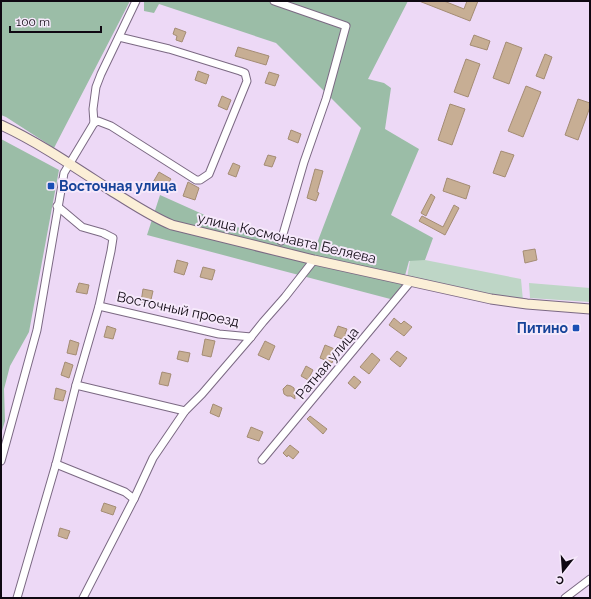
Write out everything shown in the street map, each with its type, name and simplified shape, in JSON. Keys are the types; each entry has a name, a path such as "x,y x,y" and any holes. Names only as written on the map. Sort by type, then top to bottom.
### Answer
{"street":[{"path":"1,461 37,330 64,173 94,123 93,109 96,87 100,74 136,1"},
{"path":"274,1 346,26 326,99 304,162 281,241"},
{"path":"94,123 98,121 111,126 196,180 200,180 209,174 247,81 245,73 240,71 169,49 119,37"},
{"name":"улица Космонавта Беляева","path":"1,125 16,132 156,218 172,225 314,260 491,299 590,309"},
{"path":"17,598 56,464 76,385 99,306 113,238 103,233 82,227 58,206"},
{"path":"83,598 134,499 153,458 185,411 202,394 285,298 314,260"},
{"name":"Ратная улица","path":"262,460 412,282"},
{"name":"Восточный проезд","path":"99,306 219,334 251,337"},
{"path":"76,385 185,411"},
{"path":"56,464 125,492 134,499"},
{"path":"565,598 590,579"}],"green space":[{"path":"1,1 130,1 54,148 1,115"},
{"path":"144,1 408,1 368,79 384,83 391,88 385,129 419,149 391,215 433,238 425,260 409,261 398,301 147,235 160,195 218,221 314,251 361,128 276,43 159,4 154,13 144,11"},
{"path":"1,139 59,170 29,332 10,366 4,389 5,421 1,434"},
{"path":"410,260 425,260 521,279 523,301 407,278"},
{"path":"529,283 590,288 590,302 530,298"}],"building":[{"path":"419,1 444,1 464,9 467,1 478,1 470,21"},
{"path":"175,28 186,32 182,42 176,40 177,36 173,34"},
{"path":"474,35 490,41 487,50 470,45"},
{"path":"506,42 522,48 509,84 493,78"},
{"path":"238,47 269,56 266,65 235,56"},
{"path":"545,54 552,57 544,79 536,76"},
{"path":"466,59 480,64 468,97 454,92"},
{"path":"198,71 209,75 206,84 195,80"},
{"path":"269,72 279,75 275,86 265,83"},
{"path":"526,86 541,92 523,137 508,131"},
{"path":"222,96 231,100 227,110 218,106"},
{"path":"578,99 590,103 590,107 578,140 565,135"},
{"path":"450,104 465,109 452,145 438,140"},
{"path":"291,130 301,134 298,143 288,139"},
{"path":"501,151 514,155 505,177 493,173"},
{"path":"268,155 276,157 272,167 264,165"},
{"path":"233,163 240,166 236,177 228,174"},
{"path":"315,169 323,171 316,201 307,198"},
{"path":"159,172 171,179 163,191 152,184"},
{"path":"447,178 470,186 466,199 443,191"},
{"path":"188,182 199,188 195,200 183,196"},
{"path":"431,194 435,197 426,216 421,213"},
{"path":"454,205 459,208 445,235 419,221 422,216 443,227"},
{"path":"535,249 537,260 525,263 523,251"},
{"path":"177,260 188,263 184,275 174,272"},
{"path":"203,267 215,270 212,280 200,277"},
{"path":"79,283 89,285 87,294 76,292"},
{"path":"143,289 153,291 150,304 141,302"},
{"path":"394,318 401,324 404,321 412,327 404,336 389,325"},
{"path":"107,326 116,329 113,339 104,337"},
{"path":"338,326 347,329 345,340 334,336"},
{"path":"205,339 215,341 211,357 202,355"},
{"path":"70,340 79,343 76,355 67,353"},
{"path":"265,341 275,346 269,360 258,355"},
{"path":"325,345 337,350 332,363 320,358"},
{"path":"179,351 190,353 188,362 177,359"},
{"path":"397,351 407,358 400,367 390,359"},
{"path":"372,353 380,360 369,374 360,367"},
{"path":"65,362 73,365 69,378 61,375"},
{"path":"306,366 313,370 308,380 301,376"},
{"path":"162,372 171,374 168,386 159,384"},
{"path":"354,376 361,382 355,389 348,383"},
{"path":"287,385 294,388 295,399 284,394 283,389"},
{"path":"56,388 66,391 63,401 54,399"},
{"path":"213,404 222,408 219,417 210,413"},
{"path":"310,416 327,429 323,434 307,419"},
{"path":"251,427 263,432 259,441 247,437"},
{"path":"290,445 299,452 293,459 288,455 287,457 283,453"},
{"path":"104,503 116,507 113,515 101,511"},
{"path":"60,528 70,531 67,539 58,536"}],"place":[{"name":"Восточная улица","path":"51,186"},
{"name":"Питино","path":"576,328"}]}
